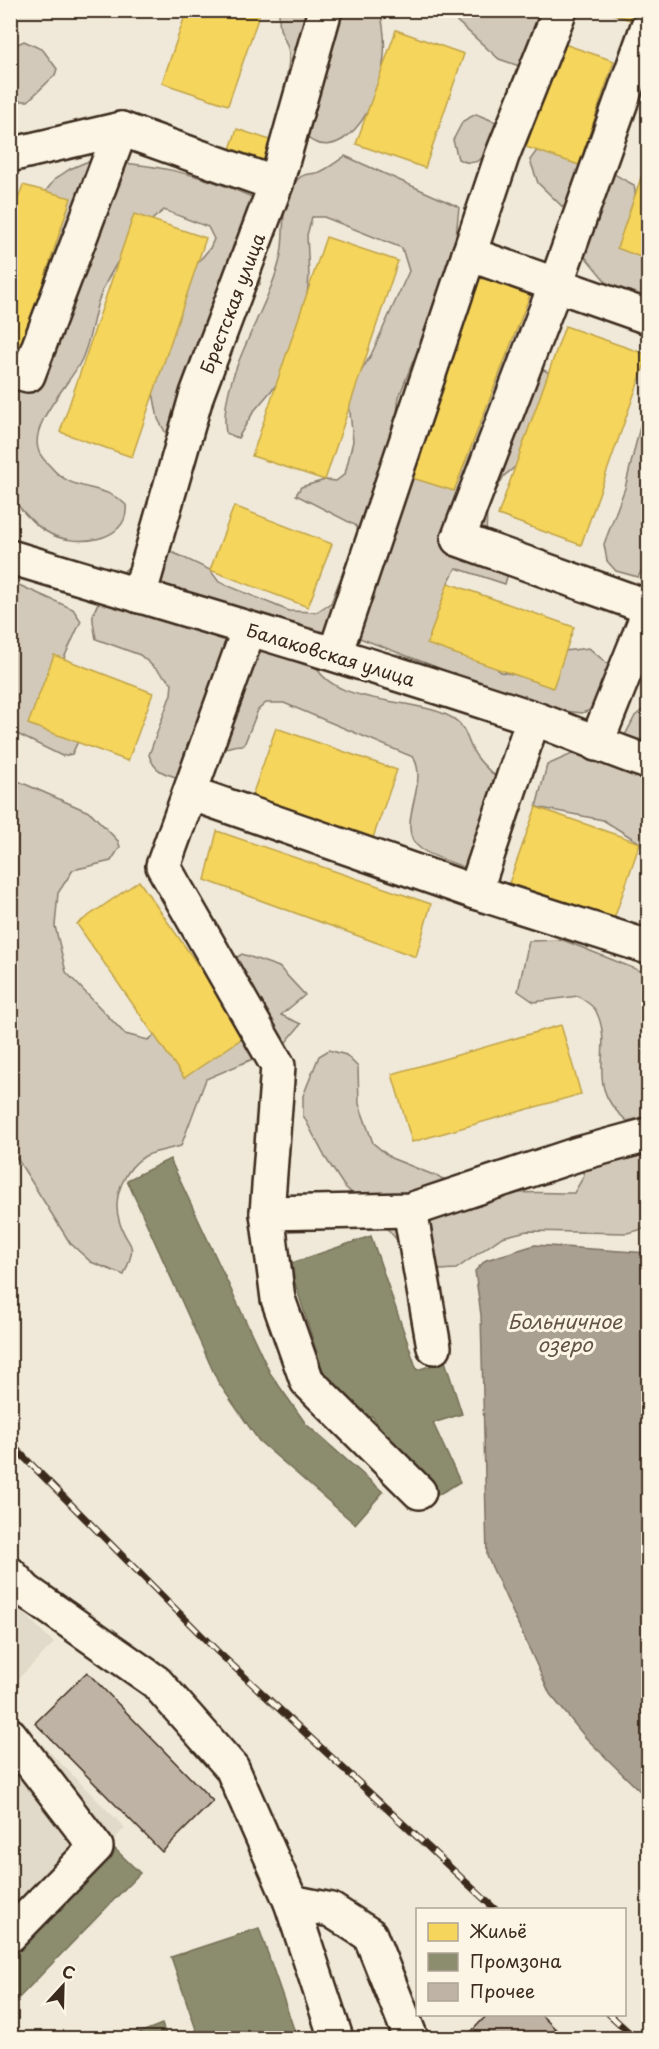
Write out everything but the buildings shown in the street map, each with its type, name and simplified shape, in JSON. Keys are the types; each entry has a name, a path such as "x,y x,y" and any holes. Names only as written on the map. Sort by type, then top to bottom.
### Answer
{"street":[{"name":"Брестская улица","path":"139,596 197,394 276,184 326,10"},
{"path":"335,654 502,156 560,10"},
{"path":"648,26 556,284 458,539 648,607"},
{"path":"10,155 121,129 276,184"},
{"path":"10,370 28,375 121,129"},
{"path":"469,254 648,317"},
{"name":"Балаковская улица","path":"10,556 335,654 533,718 648,762"},
{"path":"596,744 648,614"},
{"path":"249,629 163,866 278,1066 267,1213 278,1299 307,1381 419,1492"},
{"path":"475,892 533,718"},
{"path":"190,792 475,892 648,947"},
{"path":"267,1213 410,1210 578,1154 648,1135"},
{"path":"410,1210 434,1347"},
{"path":"10,1574 26,1591 156,1682 232,1768 291,1902 336,2038"},
{"path":"10,1735 96,1847 10,1935"},
{"path":"291,1902 332,1910 370,1935 411,2038"}],"shaded area":[{"path":"279,11 380,11 384,35 381,75 367,113 356,128 343,139 329,144 315,142 300,131 287,109 284,89 289,51 280,29"},
{"path":"438,11 541,11 536,47 525,68 499,59 451,16"},
{"path":"24,41 43,50 57,69 55,75 28,101 11,101 11,47"},
{"path":"476,114 498,123 486,154 475,162 467,162 458,159 453,140 463,121"},
{"path":"556,124 592,158 634,185 640,227 648,249 648,291 636,305 617,295 577,247 572,216 538,183 530,160"},
{"path":"345,156 459,207 454,256 399,397 394,437 512,352 516,357 548,372 560,405 547,441 504,476 487,507 486,540 510,566 505,584 456,568 448,583 446,604 500,672 519,675 564,651 589,648 611,667 596,708 582,713 547,709 357,637 312,658 321,674 336,686 375,699 438,712 454,719 462,727 480,761 503,783 484,857 464,867 426,852 413,840 410,818 418,780 413,757 284,703 266,703 258,710 244,745 218,752 180,778 160,771 149,755 171,694 172,683 140,655 96,639 93,615 103,595 130,565 159,546 210,570 219,582 289,611 317,612 331,603 359,530 355,525 296,495 301,487 325,480 336,481 345,474 353,441 348,393 371,355 409,271 402,248 324,217 312,217 307,235 309,276 305,315 282,378 254,411 238,438 226,433 225,412 236,368 274,279 280,259 285,208 291,189 300,177 322,171"},
{"path":"86,162 130,164 171,170 212,181 252,197 260,284 232,313 169,439 158,419 152,387 175,290 210,248 214,239 208,227 164,210 144,228 125,251 103,289 89,341 80,363 44,418 37,441 41,456 60,475 78,485 108,493 126,505 125,518 119,528 97,539 84,541 58,537 42,529 20,508 10,491 14,430 10,416 10,260 35,205 55,179"},
{"path":"648,394 648,559 638,577 616,571 607,561 604,544 625,488"},
{"path":"10,581 73,609 81,621 64,658 83,690 90,716 72,754 62,756 11,731"},
{"path":"648,705 648,844 640,843 603,820 536,807 547,765 572,754 599,761 621,743 635,716"},
{"path":"11,778 91,813 118,841 120,847 111,861 73,870 58,893 55,926 66,972 125,1034 148,1040 200,1001 223,966 242,954 279,967 305,995 281,1015 301,1024 283,1046 206,1079 181,1146 145,1156 126,1175 117,1202 122,1230 132,1249 124,1275 91,1262 70,1243 11,1149"},
{"path":"563,940 648,974 648,1116 627,1121 613,1107 606,1094 602,1080 601,1026 593,1007 578,996 534,1002 518,991 529,941"},
{"path":"329,1050 346,1055 358,1067 359,1104 373,1143 391,1158 446,1180 480,1206 489,1200 512,1194 574,1193 584,1176 578,1154 648,1133 648,1228 627,1233 527,1231 502,1237 456,1269 440,1270 413,1259 375,1214 344,1186 325,1157 303,1115 303,1096 319,1056"},
{"path":"11,1600 54,1643 11,1686"},
{"path":"10,1712 125,1828 110,1844 140,1873 11,2007"}],"water":[{"name":"Больничное озеро","path":"535,1245 648,1253 648,1799 586,1738 550,1694 487,1556 481,1315 475,1271 486,1260"}],"railway":[{"path":"10,1443 218,1652 494,1908"},
{"path":"611,2016 635,2038"}]}
